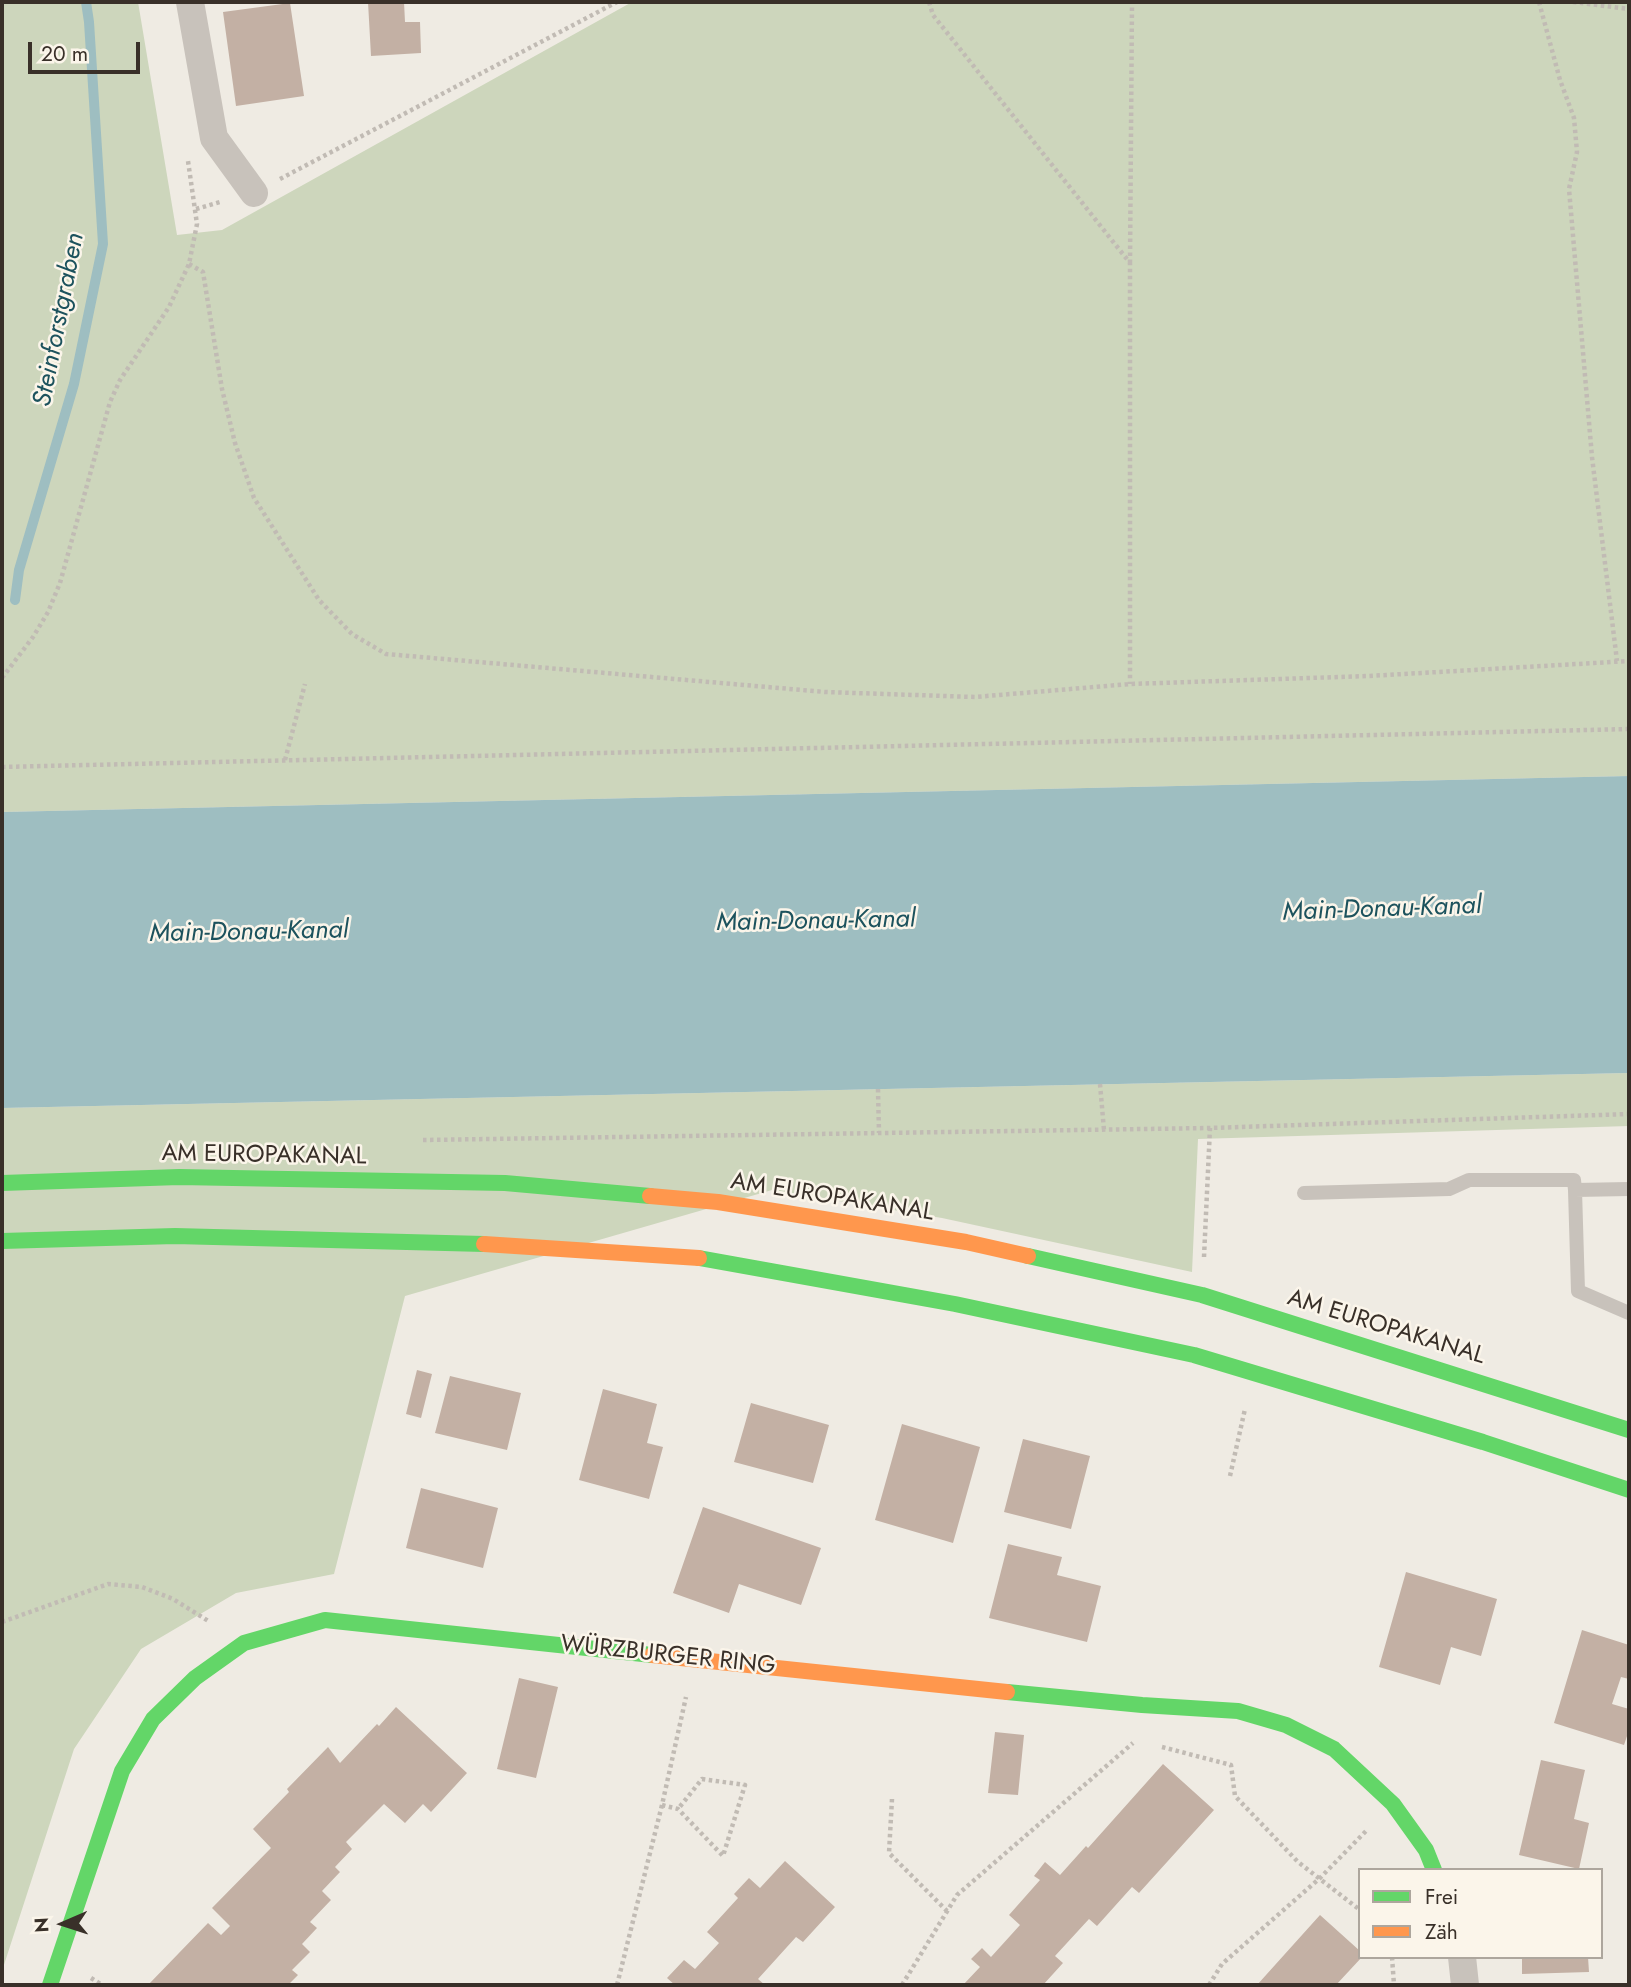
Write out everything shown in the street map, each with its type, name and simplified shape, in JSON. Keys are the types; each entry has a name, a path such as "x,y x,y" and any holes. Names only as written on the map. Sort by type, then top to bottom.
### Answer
{"main road":[{"name":"AM EUROPAKANAL","path":"2,1183 179,1177 505,1183 718,1202 966,1242 1202,1295 1629,1430"},
{"path":"2,1241 175,1236 501,1244 706,1259 955,1304 1194,1355 1483,1442 1629,1490"},
{"name":"WÜRZBURGER RING","path":"50,1985 122,1771 153,1719 195,1678 244,1643 325,1620 1142,1705 1238,1711 1286,1725 1334,1749 1393,1804 1426,1850 1433,1868"}],"street":[{"path":"190,2 214,138 254,193"},
{"path":"1462,1959 1465,1985"}],"lane":[{"path":"1304,1193 1449,1189 1469,1180 1574,1180 1578,1291 1629,1313"},
{"path":"1575,1190 1629,1189"}],"path":[{"path":"196,209 254,193 617,2"},
{"path":"929,2 933,15 1130,263"},
{"path":"1130,684 1132,2"},
{"path":"1539,2 1560,80 1574,118 1577,152 1569,190 1592,457 1617,661"},
{"path":"1573,2 1629,9"},
{"path":"2,677 33,637 48,612 60,583 110,402 120,380 169,307 189,264 196,232 196,209 187,153"},
{"path":"189,264 203,272 222,389 235,443 254,498 319,600 352,634 386,654 825,692 975,697 1130,684 1369,676 1629,661"},
{"path":"285,760 305,684"},
{"path":"2,767 1629,729"},
{"path":"1100,1084 1104,1130"},
{"path":"878,1089 879,1133"},
{"path":"414,1140 1210,1128 1629,1114"},
{"path":"1202,1295 1210,1128"},
{"path":"1230,1476 1247,1398"},
{"path":"2,1622 108,1584 142,1587 173,1599 244,1643"},
{"path":"617,1985 662,1805 694,1658"},
{"path":"902,1985 957,1895 1136,1740 1142,1705"},
{"path":"1136,1740 1231,1765 1235,1797 1298,1863 1358,1908"},
{"path":"662,1805 678,1809 723,1856 745,1785 702,1779 678,1809"},
{"path":"892,1799 889,1853 947,1911"},
{"path":"1209,1985 1222,1964 1320,1878 1393,1804"},
{"path":"1392,1959 1394,1985"},
{"path":"91,1978 102,1985"}],"green space":[{"path":"2,2 138,2 177,235 222,230 632,2 1629,2 1629,776 2,812"},
{"path":"1629,1073 1629,1126 1198,1139 1192,1272 942,1218 772,1190 405,1296 334,1574 236,1593 141,1649 74,1749 2,1971 2,1108"}],"water":[{"name":"Main-Donau-Kanal","path":"1629,776 1629,1073 2,1108 2,812"}],"building":[{"path":"368,2 404,2 405,22 420,22 421,53 371,56"},
{"path":"290,3 304,96 236,106 223,12"},
{"path":"417,1370 432,1374 421,1418 406,1414"},
{"path":"450,1376 521,1393 507,1450 435,1433"},
{"path":"603,1389 657,1404 647,1443 663,1447 649,1499 579,1480"},
{"path":"751,1403 829,1425 813,1483 734,1462"},
{"path":"902,1424 980,1447 953,1543 875,1520"},
{"path":"1023,1439 1090,1456 1071,1529 1004,1512"},
{"path":"421,1488 498,1508 483,1568 406,1548"},
{"path":"703,1507 821,1548 801,1605 739,1584 729,1613 673,1593"},
{"path":"1008,1544 1062,1557 1057,1575 1101,1586 1087,1642 989,1618"},
{"path":"1406,1572 1497,1599 1481,1656 1451,1647 1440,1685 1379,1667"},
{"path":"1582,1630 1629,1645 1629,1679 1621,1677 1612,1704 1629,1709 1629,1730 1624,1745 1554,1723"},
{"path":"519,1678 558,1687 536,1778 497,1769"},
{"path":"396,1707 467,1773 431,1812 423,1804 405,1823 384,1804 346,1842 352,1849 335,1867 340,1872 322,1891 331,1900 310,1922 317,1928 302,1944 310,1952 292,1970 298,1975 288,1985 148,1985 208,1923 221,1935 230,1926 212,1908 271,1848 253,1829 289,1792 287,1789 328,1747 340,1763"},
{"path":"995,1732 1024,1735 1018,1795 988,1793"},
{"path":"1541,1760 1585,1770 1574,1819 1589,1823 1579,1868 1519,1855"},
{"path":"1163,1764 1214,1810 1139,1893 1132,1887 1097,1926 1089,1919 1055,1956 1063,1963 1043,1985 963,1985 980,1967 971,1959 982,1948 991,1957 1020,1925 1009,1915 1040,1880 1034,1876 1045,1862 1060,1875 1086,1846 1088,1848"},
{"path":"785,1861 835,1907 803,1942 796,1937 758,1979 765,1985 675,1985 667,1978 684,1960 695,1969 719,1943 707,1932 738,1898 734,1894 749,1878 760,1888"},
{"path":"1320,1915 1358,1949 1360,1959 1336,1985 1257,1985"},
{"path":"1522,1959 1588,1959 1589,1972 1522,1974"}],"waterway":[{"name":"Steinforstgraben","path":"15,600 19,570 74,384 103,244 86,2"}],"traffic: fast":[{"path":"2,1183 179,1177 505,1183 650,1196"},
{"path":"2,1241 175,1236 484,1244"},
{"path":"1028,1256 1202,1295 1629,1430"},
{"path":"699,1258 955,1304 1194,1355 1483,1442 1629,1490"},
{"path":"50,1985 122,1771 153,1719 195,1678 244,1643 325,1620 652,1655"},
{"path":"1007,1692 1238,1711 1286,1725 1334,1749 1393,1804 1426,1850 1433,1868"}],"traffic: slow":[{"path":"650,1196 718,1202 966,1242 1028,1256"},
{"path":"484,1244 699,1258"},
{"path":"652,1655 1007,1692"}]}
